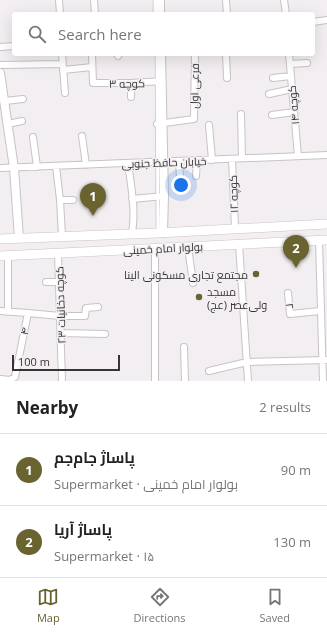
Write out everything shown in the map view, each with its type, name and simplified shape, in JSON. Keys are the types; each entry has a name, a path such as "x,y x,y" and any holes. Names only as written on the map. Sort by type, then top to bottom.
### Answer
{"main road":[{"name":"بولوار امام خمینی","path":"0,239 160,233 327,224"},
{"name":"بولوار امام خمینی","path":"4,256 323,240"}],"street":[{"path":"59,0 60,12"},
{"path":"94,0 95,12"},
{"path":"160,0 160,12"},
{"path":"226,0 227,12"},
{"path":"284,0 286,12"},
{"path":"315,22 327,20"},
{"path":"0,47 12,46"},
{"path":"62,56 65,93"},
{"path":"0,65 92,67 92,56"},
{"path":"160,233 160,82 162,56"},
{"name":"فرعی اول","path":"160,124 194,118 195,56"},
{"path":"226,56 227,78"},
{"name":"کوچه ۱۴","path":"289,56 298,156"},
{"path":"290,64 306,63"},
{"name":"کوچه ۳","path":"92,67 93,83 160,82"},
{"path":"0,73 14,168 19,238"},
{"path":"273,78 291,76"},
{"path":"131,83 131,97"},
{"path":"269,94 292,89"},
{"path":"4,101 23,100"},
{"path":"272,115 294,112"},
{"path":"240,114 242,158"},
{"path":"8,124 22,121"},
{"path":"209,125 212,160"},
{"path":"82,136 86,165"},
{"path":"33,137 37,167"},
{"name":"خیابان حافظ جنوبی","path":"0,168 327,155"},
{"name":"کوچه ۱۲","path":"232,159 234,228"},
{"path":"196,176 197,160"},
{"path":"179,161 180,178"},
{"path":"128,163 134,223 132,233"},
{"path":"56,166 62,236"},
{"path":"132,198 161,197"},
{"path":"60,200 73,200"},
{"path":"323,240 320,310 324,332 323,381"},
{"path":"239,244 248,381"},
{"path":"188,247 193,283"},
{"path":"155,248 156,381"},
{"name":"کوچه دخانیات ۲۳","path":"58,253 62,381"},
{"path":"4,256 8,312"},
{"path":"46,282 59,282"},
{"name":"۲","path":"288,293 290,314 320,310"},
{"name":"۴","path":"0,379 13,380 15,377 28,313 60,316 85,316 86,308 98,307"},
{"path":"320,310 327,308"},
{"path":"0,312 28,313"},
{"path":"60,333 105,334"},
{"path":"184,347 186,381"},
{"path":"210,371 247,362 324,360"}],"lane":[{"path":"154,0 155,12"},
{"path":"157,56 160,82"}],"place":[{"name":"پاساژ جام‌جم","path":"93,216"},
{"name":"پاساژ آریا","path":"296,268"},
{"name":"مجتمع تجاری مسکونی الینا","path":"256,274"},
{"name":"مسجد ولی‌عصر (عج)","path":"199,297"}]}
